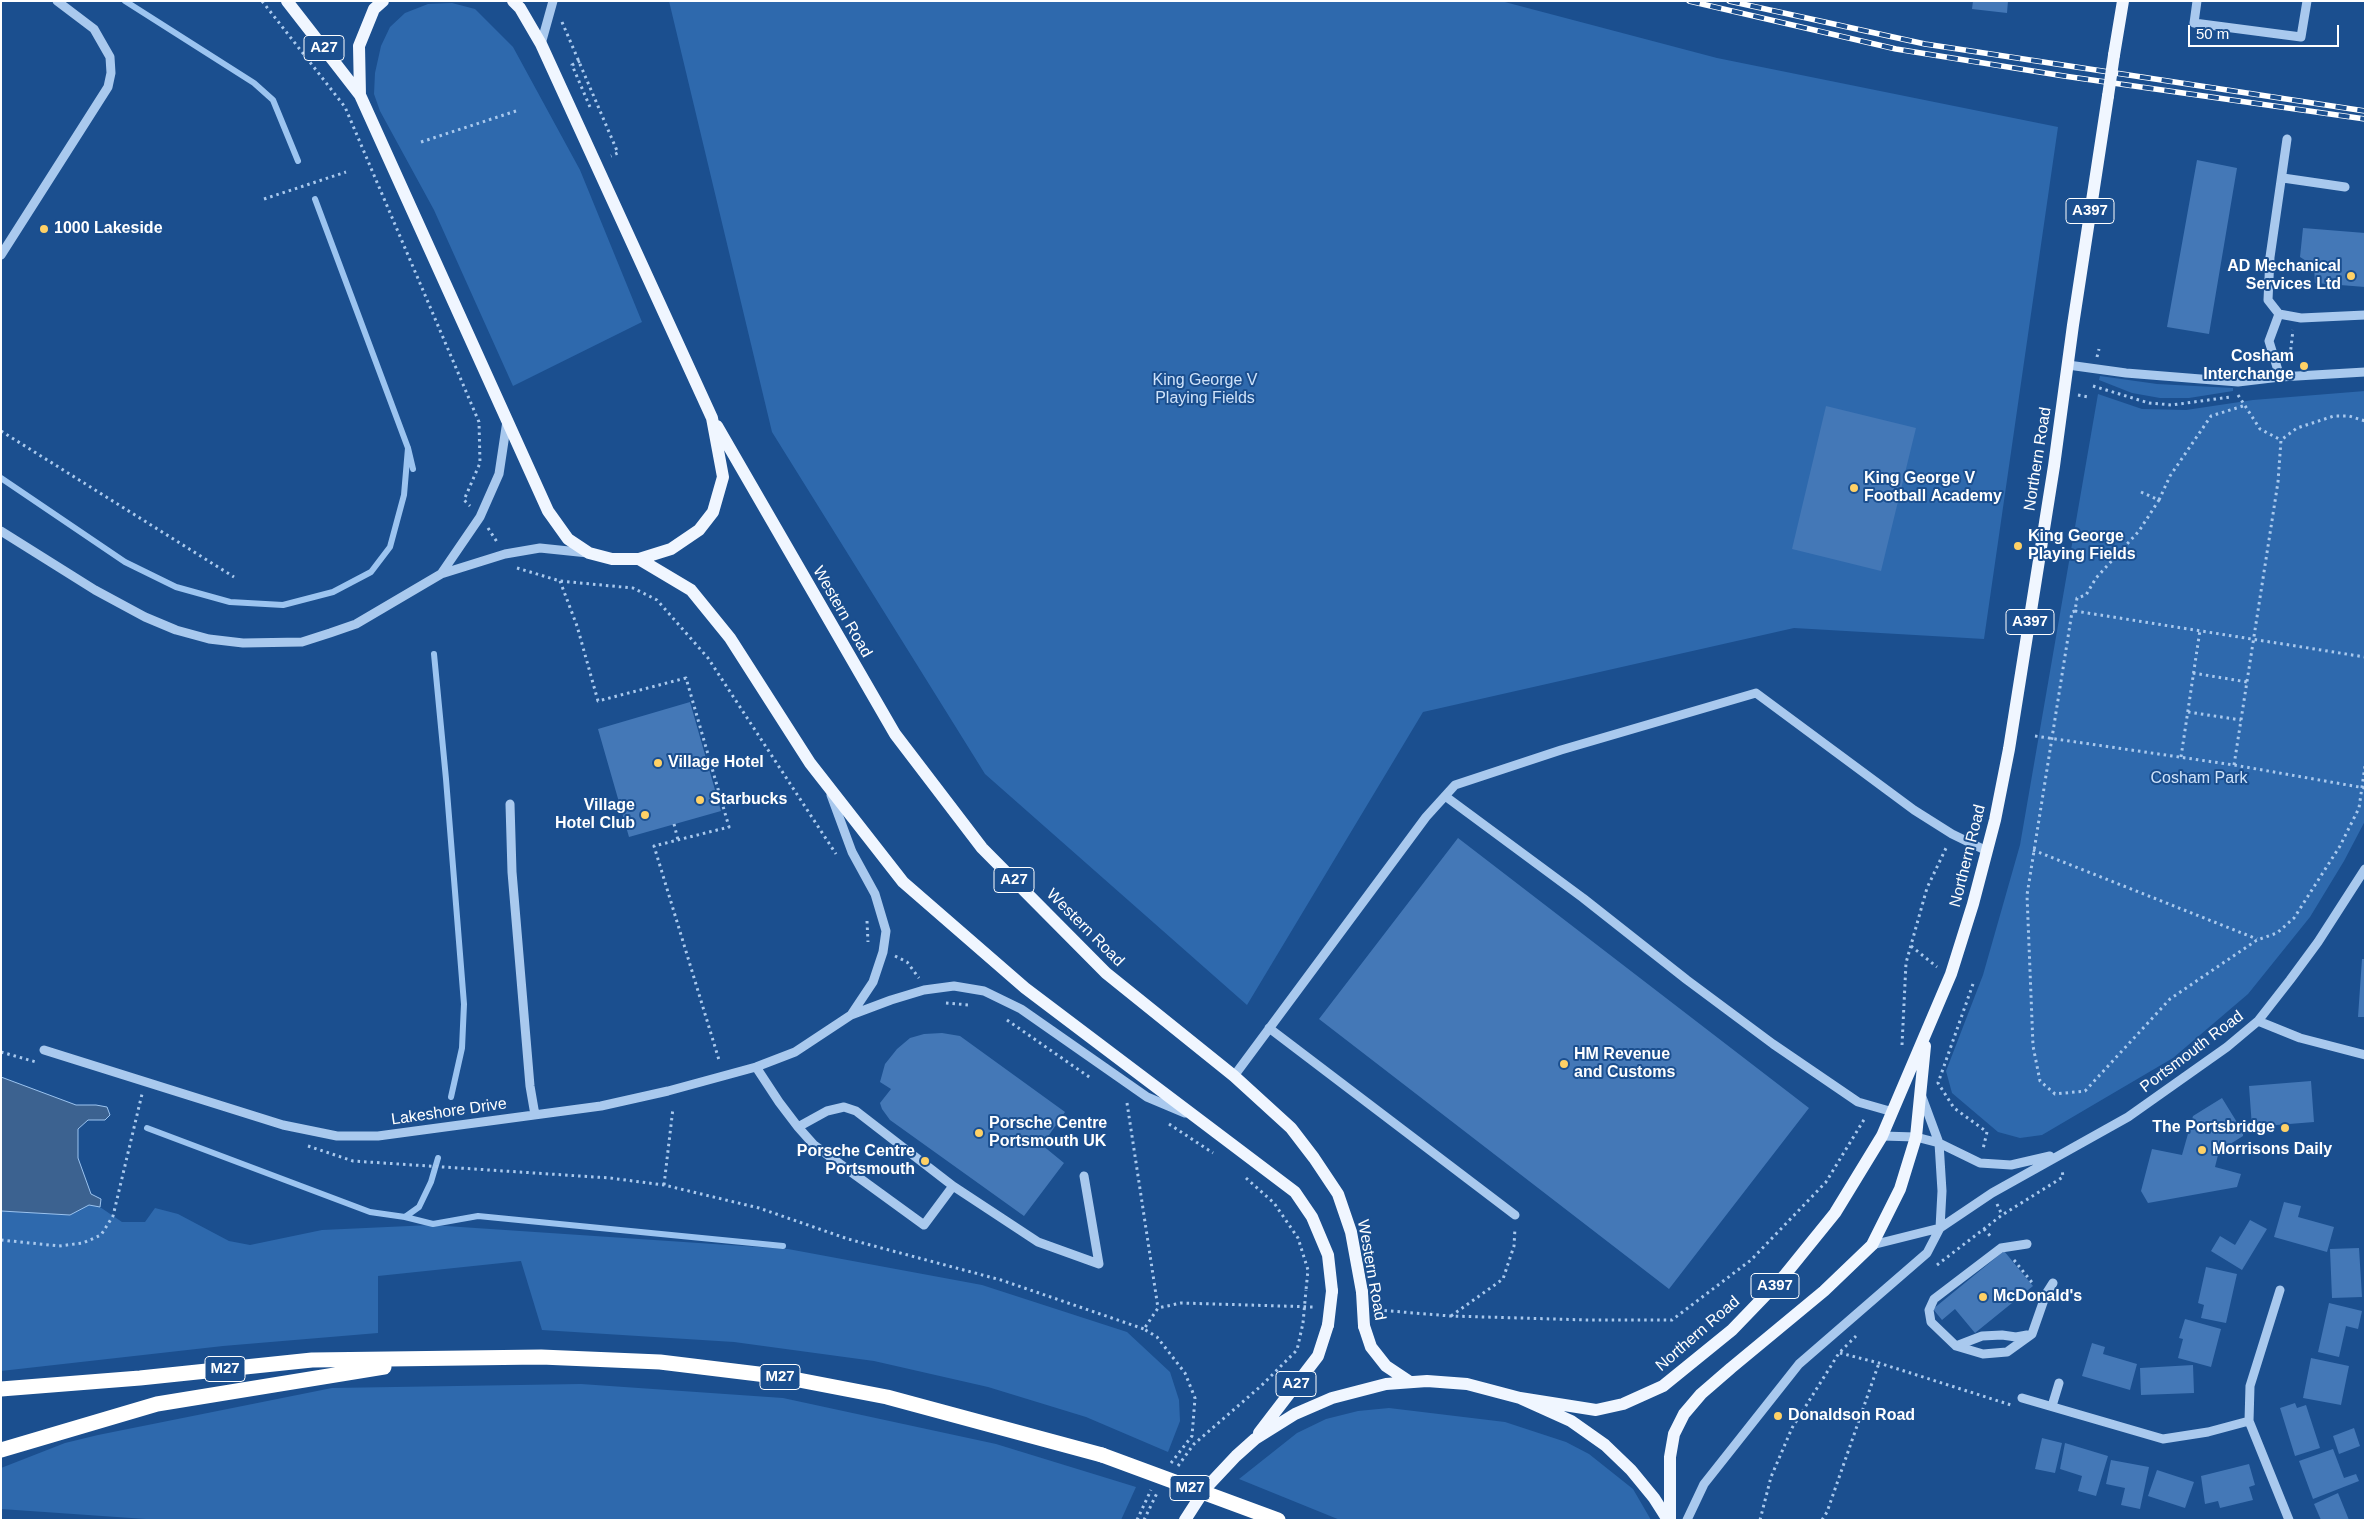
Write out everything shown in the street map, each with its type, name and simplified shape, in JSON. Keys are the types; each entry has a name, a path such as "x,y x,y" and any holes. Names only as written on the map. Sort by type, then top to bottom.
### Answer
{"highway":[{"name":"M27","path":"1,1389 140,1378 312,1360 541,1356 660,1362 783,1377 887,1397 1102,1455 1278,1520"},
{"path":"1,1450 157,1404 313,1377 450,1357"}],"main road":[{"name":"A27","path":"287,1 360,95"},
{"path":"383,1 374,9 359,46 360,95 508,417 548,511 568,539 589,553 612,559 639,560 671,549 699,530 713,512 723,477 712,418 541,44 520,8 513,1"},
{"name":"Northern Road","path":"1520,1398 1596,1410 1624,1404 1663,1386 1732,1330 1784,1276 1835,1213 1882,1136 1893,1112 1951,974 1987,851 2009,749 2056,456 2123,1"},
{"name":"Western Road","path":"712,418 895,734 982,848 1106,973 1234,1076 1291,1128 1338,1194 1351,1232 1362,1292 1364,1326 1371,1348 1386,1366 1410,1382"},
{"name":"A27","path":"639,560 691,590 730,638 828,788 903,882 1025,988 1203,1120 1295,1192 1312,1217 1328,1255 1332,1291 1328,1325 1318,1356 1255,1440"},
{"name":"Northern Road","path":"1669,1520 1670,1457 1674,1434 1684,1414 1702,1394 1824,1291 1872,1245 1900,1189 1916,1137 1927,1031"},
{"path":"1184,1520 1205,1489 1236,1456 1255,1440 1295,1414 1332,1398 1386,1384 1410,1382 1466,1384 1520,1398 1570,1421 1604,1445 1631,1470 1669,1520"}],"street":[{"path":"1,255 108,87 112,73 110,58 94,29 57,1"},
{"path":"541,44 553,1"},
{"path":"2197,1 2194,23 2301,37 2306,1"},
{"path":"2287,139 2268,286 2268,300 2279,314 2301,318 2365,315"},
{"path":"2282,178 2345,187"},
{"path":"2279,314 2269,341 2280,377"},
{"path":"2068,365 2126,373 2229,382 2365,372"},
{"path":"440,574 480,517 499,474 508,417"},
{"path":"1,531 95,590 145,617 176,630 209,639 243,643 302,642 356,624 440,574 505,554 540,548 589,553"},
{"path":"1234,1076 1426,817 1455,785 1561,750 1756,693 1914,810 1952,834 1987,851"},
{"path":"828,788 852,852 875,894 886,932 883,952 873,982 851,1015"},
{"path":"1445,796 1583,898 1727,1011 1858,1102 1893,1112"},
{"path":"510,804 512,872 528,1065 535,1115"},
{"name":"Portsmouth Road","path":"1872,1245 1940,1228 1992,1193 2060,1153 2128,1117 2227,1047 2258,1021 2318,942 2365,869"},
{"path":"851,1015 924,990 954,986 984,990 1021,1009 1148,1097 1203,1120"},
{"name":"Lakeshore Drive","path":"44,1050 283,1125 337,1136 378,1136 601,1106 668,1091 756,1067 794,1052 851,1015"},
{"path":"2258,1021 2300,1038 2365,1055"},
{"path":"1270,1028 1515,1215"},
{"path":"756,1067 798,1126 814,1145 924,1225 953,1186"},
{"path":"1687,1520 1704,1484 1799,1364 1927,1254 1940,1228 1942,1191 1939,1143 1920,1092"},
{"path":"798,1126 827,1111 844,1107 856,1111 953,1186 1038,1242 1099,1264 1084,1176"},
{"name":"Portsmouth Road","path":"1882,1136 1916,1137 1939,1143 1980,1164 2011,1165 2060,1153"},
{"path":"2027,1244 2001,1248 1934,1299 1928,1310 1931,1322 1956,1346 1983,1354 2007,1352 2032,1334 2053,1283"},
{"path":"2280,1290 2250,1386 2248,1421 2289,1520"},
{"path":"1956,1346 1982,1336 2002,1335 2016,1337 2032,1334"},
{"path":"2052,1406 2059,1383"},
{"path":"2022,1398 2163,1439 2208,1432 2248,1421"}],"path":[{"path":"262,1 345,107 479,422 480,463 464,500 480,517 513,568 560,581 633,588 657,600 708,658 839,859"},
{"path":"561,18 618,153 611,156 607,147"},
{"path":"580,61 572,64 591,110"},
{"path":"421,142 516,111"},
{"path":"264,199 346,172"},
{"path":"2289,362 2292,331"},
{"path":"2093,386 2133,400 2164,404 2198,403 2238,396 2260,429 2281,440"},
{"path":"2243,406 2211,416 2170,476 2159,500 2140,531 2096,578 2086,595 2077,598 2075,612 2072,612 2032,850 2027,894 2033,1046 2040,1080 2055,1094 2085,1091 2170,999 2258,940 2277,934 2294,918 2316,886 2360,808 2365,766"},
{"path":"2234,765 2278,482 2281,440 2297,428 2334,416 2349,416 2365,422"},
{"path":"1,431 234,577"},
{"path":"2141,492 2159,500"},
{"path":"560,581 577,626 598,701 686,678 729,827 654,846 719,1060"},
{"path":"2075,612 2365,657"},
{"path":"2181,756 2200,630"},
{"path":"2193,673 2248,682"},
{"path":"2188,712 2241,720"},
{"path":"2035,736 2181,756 2363,788"},
{"path":"674,824 678,840"},
{"path":"1902,1049 1906,963 1927,888 1952,834"},
{"path":"2032,850 2258,940"},
{"path":"866,918 869,946"},
{"path":"1911,946 1934,965"},
{"path":"892,955 907,962 915,970 920,982"},
{"path":"1973,984 1938,1082 1954,1108 1987,1132 1980,1164"},
{"path":"939,1004 977,1006"},
{"path":"999,1015 1096,1081"},
{"path":"1,1052 13,1055"},
{"path":"1,1240 59,1246 83,1243 101,1235 113,1216 145,1081"},
{"path":"1120,1098 1136,1107"},
{"path":"1128,1103 1158,1308 1144,1329"},
{"path":"1373,1310 1450,1316 1588,1320 1672,1320 1751,1260 1826,1182 1872,1107"},
{"path":"664,1185 673,1108"},
{"path":"1168,1124 1214,1154"},
{"path":"1932,1269 2002,1215 2063,1177 2060,1153"},
{"path":"422,1166 610,1178 664,1185 759,1208 848,1239 1001,1280 1144,1329 1157,1337 1185,1373 1195,1398 1192,1436 1170,1465"},
{"path":"1176,1468 1194,1444 1261,1386 1297,1350 1303,1323 1308,1270 1298,1238 1274,1203 1243,1175"},
{"path":"1992,1193 2002,1215"},
{"path":"1450,1316 1503,1279 1514,1246 1515,1215"},
{"path":"1158,1308 1181,1303 1315,1307"},
{"path":"1760,1520 1771,1477 1792,1428 1839,1353 1860,1332"},
{"path":"1839,1353 1879,1363 2019,1408 2022,1398"},
{"path":"1822,1520 1827,1512 1879,1363"},
{"path":"1137,1520 1153,1487"},
{"path":"1144,1520 1159,1491"}],"green space":[{"name":"King George V Playing Fields","path":"669,1 1501,1 1717,58 2058,127 1984,639 1794,628 1423,712 1247,1005 985,774 772,432"},
{"path":"452,3 475,9 513,47 580,170 642,322 513,386 434,210 380,111 374,94 375,73 381,46 390,27 405,13 428,4"},
{"path":"2100,376 2157,384 2233,388 2233,391 2189,398 2160,398 2132,393 2099,380"},
{"name":"Cosham Park","path":"2365,391 2365,821 2344,861 2310,917 2248,994 2173,1058 2042,1135 2020,1138 1998,1132 1952,1093 1946,1071 1983,975 2020,845 2098,394 2142,409 2186,410 2253,400"},
{"path":"89,1205 100,1207 122,1222 145,1222 155,1208 178,1214 229,1241 250,1245 322,1230 431,1225 788,1249 982,1285 1127,1332 1170,1372 1179,1400 1180,1421 1168,1452 1086,1417 988,1387 874,1361 734,1342 542,1330 521,1261 378,1276 378,1333 223,1346 1,1371 1,1211 70,1215"},
{"path":"581,1384 783,1398 996,1444 1136,1487 1121,1520 160,1520 1,1509 1,1468 65,1443 98,1435 332,1388"},
{"path":"1389,1408 1505,1422 1566,1442 1589,1454 1633,1489 1651,1520 1340,1520 1239,1479 1297,1433 1326,1419 1358,1411"}],"shaded area":[{"path":"1,1077 76,1105 107,1107 110,1115 105,1120 88,1120 78,1129 78,1158 91,1194 101,1199 100,1207 89,1205 70,1215 1,1211"}],"building":[{"path":"1973,1 2008,1 2007,13 1972,9"},
{"path":"2197,160 2237,168 2209,334 2167,327"},
{"path":"2303,228 2365,233 2365,287 2315,283 2314,266 2300,257"},
{"name":"King George V Football Academy","path":"1826,406 1916,428 1881,571 1792,549"},
{"name":"Village Hotel","path":"690,702 721,811 629,837 598,729"},
{"name":"HM Revenue and Customs","path":"1458,838 1809,1108 1669,1289 1319,1019"},
{"path":"2362,959 2365,959 2365,1017 2358,1017"},
{"name":"Porsche Centre Portsmouth UK","path":"942,1033 960,1036 1065,1112 1042,1145 1064,1163 1024,1216 890,1120 882,1109 880,1103 891,1089 880,1082 885,1064 897,1049 910,1038 924,1034"},
{"path":"2311,1081 2314,1122 2252,1127 2249,1086"},
{"name":"Morrisons Daily","path":"2222,1098 2243,1132 2243,1136 2219,1151 2215,1167 2241,1174 2237,1187 2148,1203 2141,1191 2152,1149 2182,1155 2193,1116"},
{"path":"2284,1202 2301,1206 2298,1217 2334,1227 2327,1252 2274,1237"},
{"path":"2250,1220 2267,1229 2242,1270 2211,1251 2220,1236 2235,1245"},
{"path":"2359,1248 2362,1297 2332,1298 2330,1249"},
{"name":"McDonald's","path":"2004,1251 2033,1286 1975,1333 1955,1309 1942,1320 1933,1309"},
{"path":"2206,1267 2237,1274 2226,1323 2201,1318 2204,1305 2198,1303"},
{"path":"2329,1303 2362,1311 2358,1329 2346,1326 2339,1357 2318,1352"},
{"path":"2185,1319 2221,1329 2211,1367 2178,1358 2183,1339 2179,1338"},
{"path":"2092,1343 2105,1347 2103,1354 2137,1364 2130,1390 2082,1376"},
{"path":"2311,1358 2349,1366 2341,1405 2303,1398"},
{"path":"2193,1365 2194,1393 2141,1395 2140,1368"},
{"path":"2295,1403 2297,1408 2306,1405 2320,1448 2295,1456 2280,1408"},
{"path":"2354,1428 2360,1446 2339,1454 2333,1436"},
{"path":"2042,1438 2062,1443 2055,1473 2035,1469"},
{"path":"2065,1443 2108,1456 2096,1496 2078,1491 2082,1476 2060,1469"},
{"path":"2333,1449 2344,1478 2356,1474 2359,1481 2313,1499 2299,1461"},
{"path":"2111,1460 2149,1467 2140,1509 2121,1505 2125,1488 2106,1484"},
{"path":"2249,1464 2255,1485 2249,1487 2253,1500 2220,1508 2218,1501 2205,1504 2201,1476"},
{"path":"2157,1470 2194,1482 2185,1508 2148,1496"},
{"path":"2338,1493 2349,1520 2321,1520 2314,1504"}],"waterway":[{"path":"125,1 254,83 273,100 298,161"},
{"path":"315,199 408,448 413,469"},
{"path":"1,478 125,562 176,587 230,602 283,605 333,592 371,572 390,547 404,495 408,448"},
{"path":"434,654 464,1004 462,1048 451,1097"},
{"path":"147,1128 370,1212 405,1217 419,1207 431,1182 438,1158"},
{"path":"405,1217 433,1224 478,1216 783,1246"}],"railway":[{"path":"1689,1 1896,49 2064,76 2365,119"},
{"path":"1729,1 1925,44 2365,111"}],"place":[{"name":"1000 Lakeside","path":"44,229"},
{"name":"AD Mechanical Services Ltd","path":"2351,276"},
{"name":"Cosham Interchange","path":"2304,366"},
{"name":"King George V Football Academy","path":"1854,488"},
{"name":"King George Playing Fields","path":"2018,546"},
{"name":"Village Hotel","path":"658,763"},
{"name":"Starbucks","path":"700,800"},
{"name":"Village Hotel Club","path":"645,815"},
{"name":"HM Revenue and Customs","path":"1564,1064"},
{"name":"The Portsbridge","path":"2285,1128"},
{"name":"Porsche Centre Portsmouth UK","path":"979,1133"},
{"name":"Morrisons Daily","path":"2202,1150"},
{"name":"Porsche Centre Portsmouth","path":"925,1161"},
{"name":"McDonald's","path":"1983,1297"},
{"name":"Donaldson Road","path":"1778,1416"}]}
